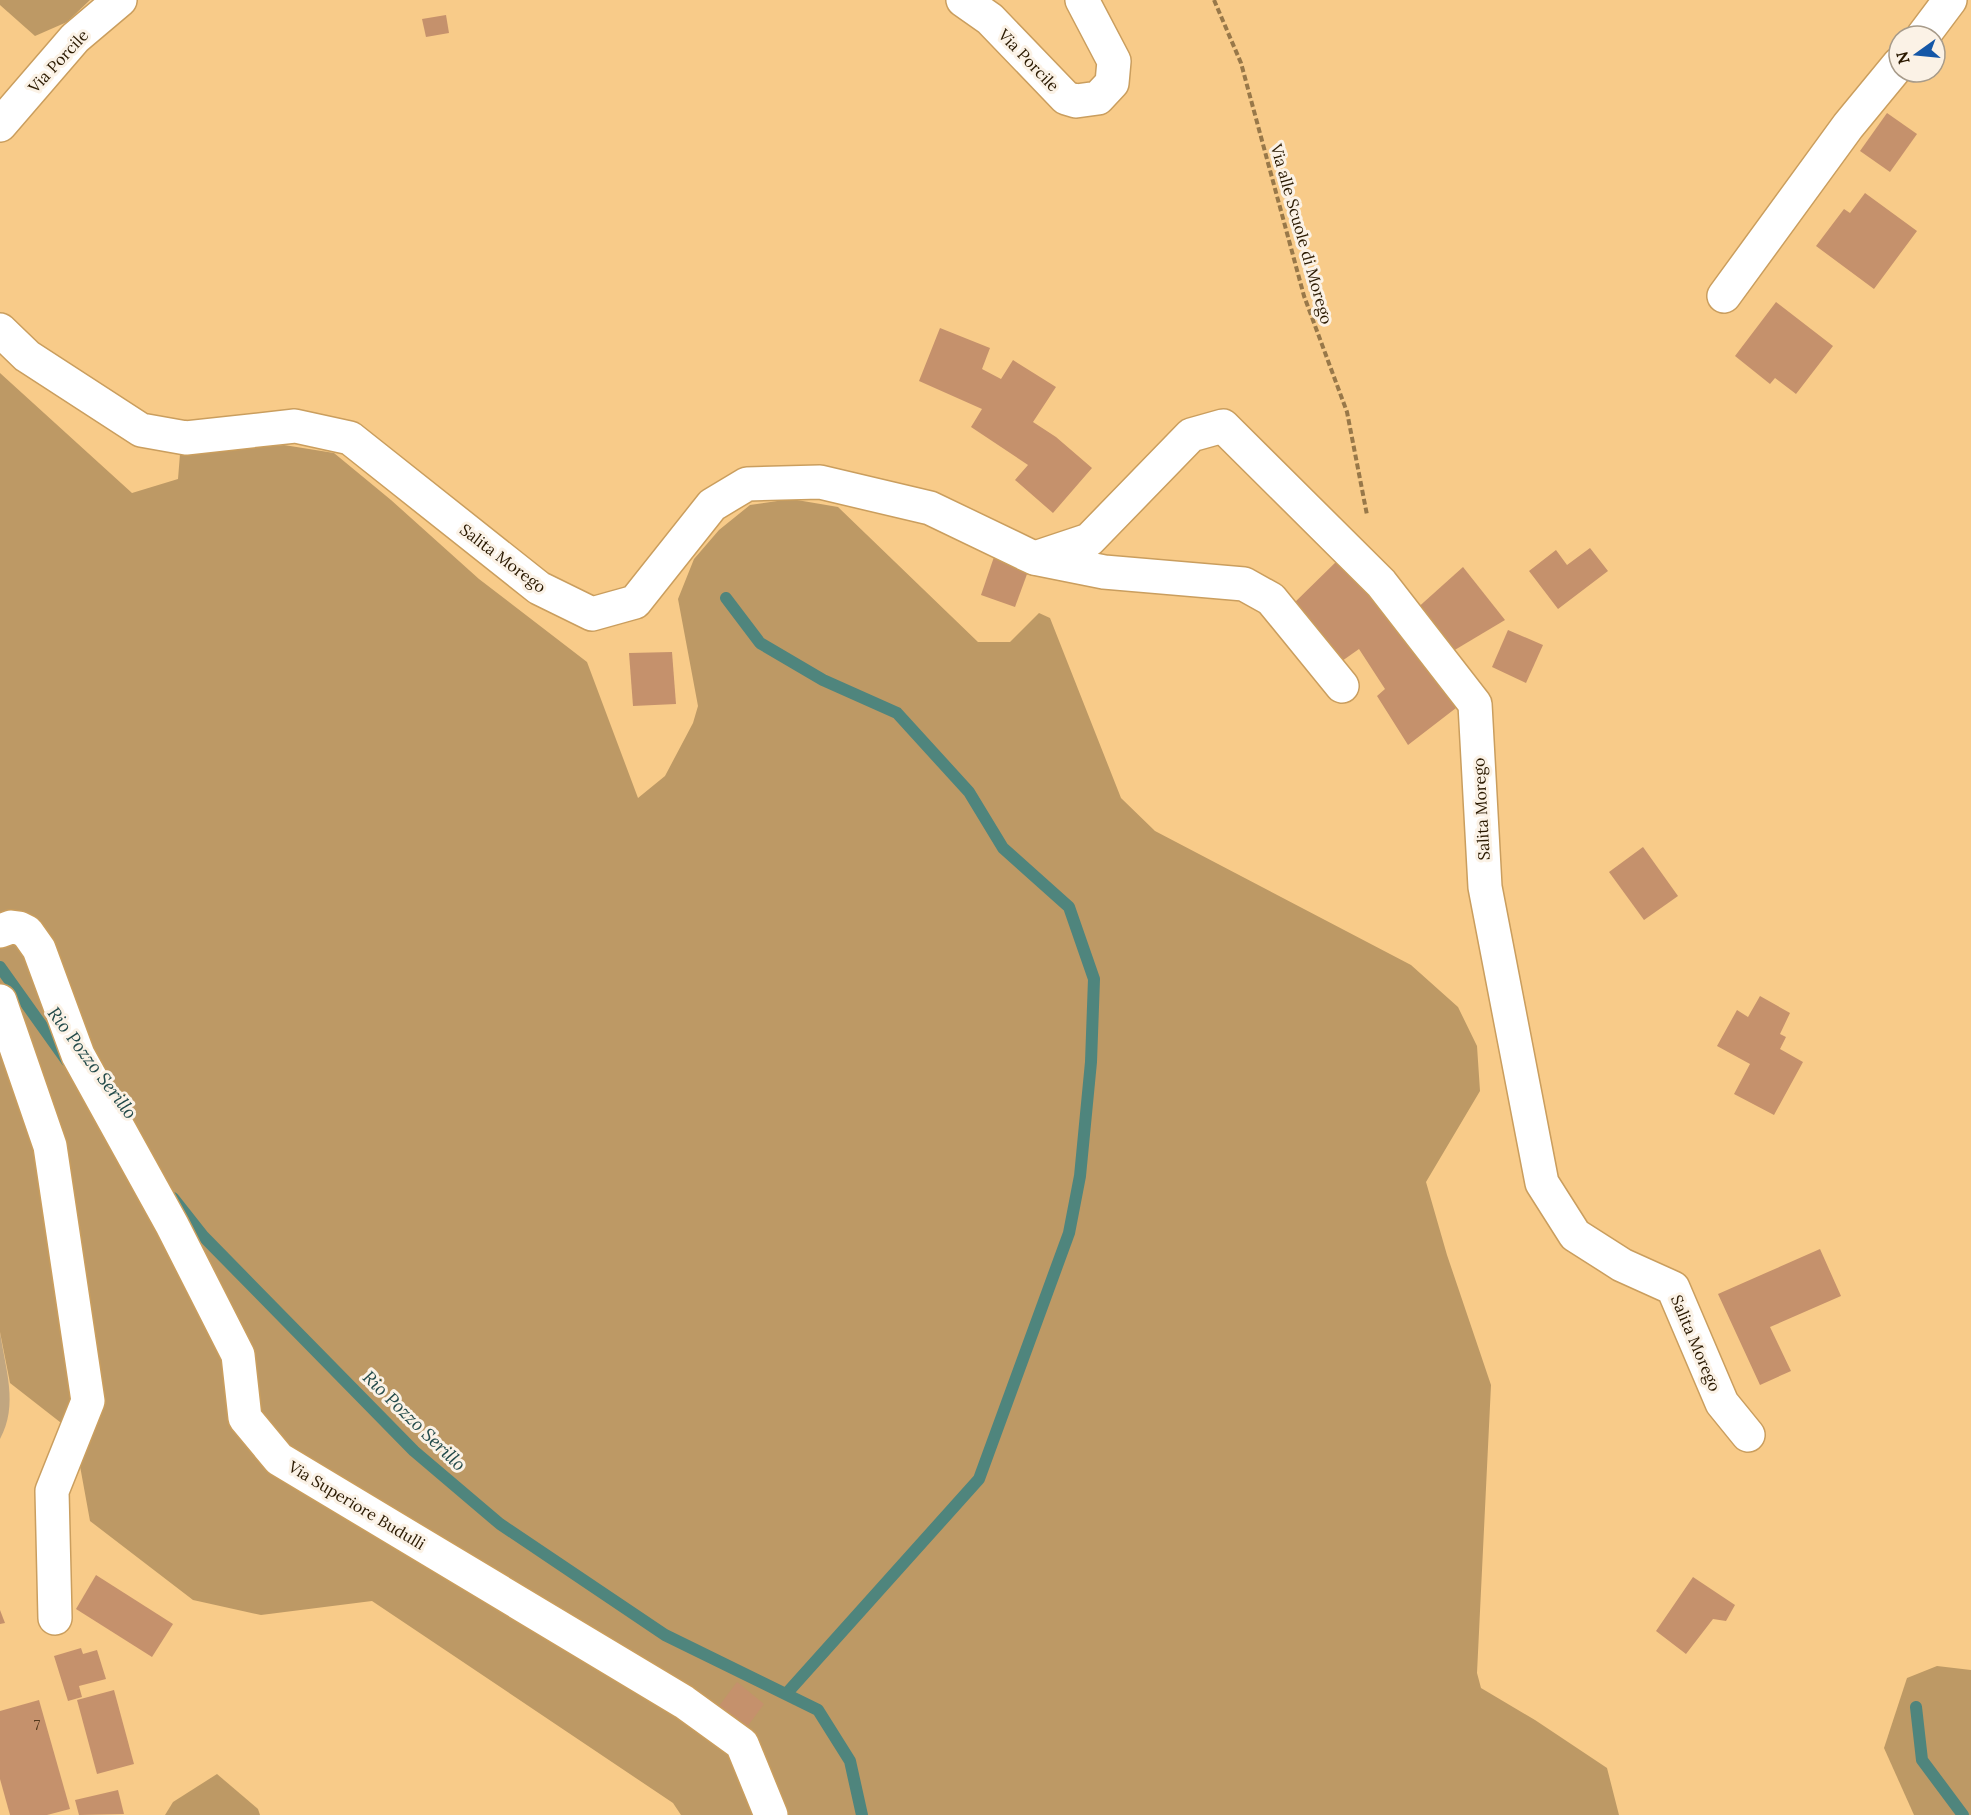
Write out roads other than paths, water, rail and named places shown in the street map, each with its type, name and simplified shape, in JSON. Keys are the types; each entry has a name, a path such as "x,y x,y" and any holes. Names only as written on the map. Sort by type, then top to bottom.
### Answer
{"street":[{"name":"Via Porcile","path":"0,125 75,38 120,0"},
{"name":"Via Porcile","path":"963,0 990,19 1066,98 1088,102 1106,92 1115,72 1114,61 1082,0"},
{"path":"1932,24 1950,0"},
{"path":"1724,296 1848,126 1887,79"},
{"name":"Salita Morego","path":"0,330 27,356 141,430 186,438 295,426 350,438 539,588 592,614 635,602 712,505 747,484 820,482 930,508 1034,558 1104,572 1244,584 1271,598 1342,686"},
{"name":"Salita Morego","path":"1034,558 1089,540 1191,435 1223,426 1381,583 1475,704 1485,887 1542,1183 1575,1235 1622,1265 1673,1288 1722,1403 1748,1435"},
{"name":"Via Superiore Budulli","path":"0,931 10,927 19,928 27,932 39,949 78,1055 172,1225 238,1355 245,1418 279,1459 684,1702 742,1744 771,1815"},
{"path":"0,1001 50,1146 88,1401 52,1491 55,1618"}],"waterway":[{"path":"726,598 760,643 823,680 897,713 969,792 1003,848 1069,907 1094,979 1091,1062 1080,1176 1069,1233 979,1479 787,1693"},
{"name":"Rio Pozzo Serillo","path":"0,967 67,1061"},
{"name":"Rio Pozzo Serillo","path":"173,1198 203,1236 414,1451 500,1524 665,1635 818,1710 850,1761 862,1815"},
{"path":"1916,1707 1922,1760 1963,1815"}]}
